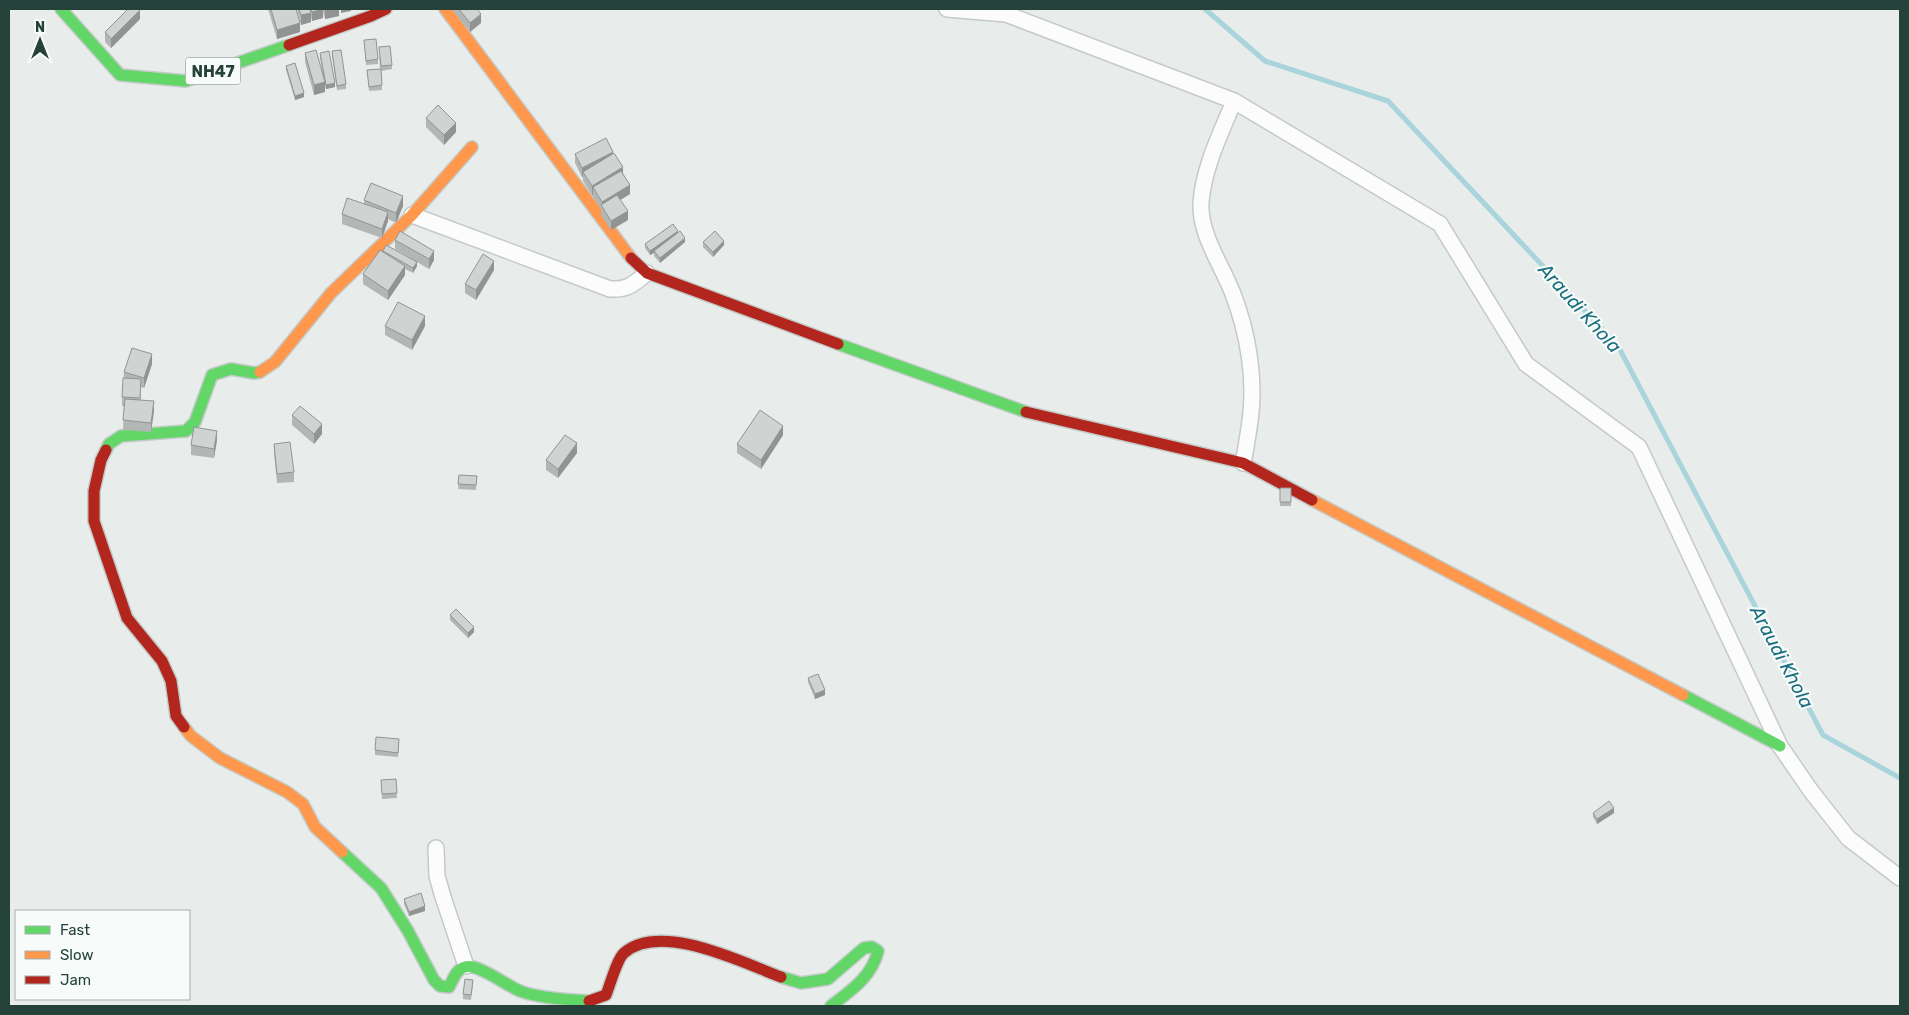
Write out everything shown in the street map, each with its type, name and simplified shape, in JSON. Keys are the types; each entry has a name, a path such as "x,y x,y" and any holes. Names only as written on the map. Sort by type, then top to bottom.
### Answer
{"main road":[{"name":"NH47","path":"62,9 120,75 186,81 371,16 386,9"},
{"path":"445,9 630,257 647,273 1017,410 1243,463 1780,746"},
{"path":"472,147 412,215 331,293 276,362 265,371 252,374 233,369 223,370 212,375 195,422 186,431 121,436 109,444 101,460 94,491 94,521 127,618 162,662 172,682 176,716 191,736 220,758 287,792 303,804 315,827 381,888 408,931 434,980 440,986 449,987 458,970 466,966 480,969 499,982 522,992 588,1001 606,995 623,954 639,944 672,941 730,955 779,976 801,983 828,980 864,948 872,947 878,951 877,959 865,978 831,1006"}],"street":[{"path":"947,9 1006,14 1234,101 1440,224 1526,364 1639,447 1780,746 1811,791 1848,838 1900,878"},
{"path":"1234,101 1206,172 1201,204 1207,239 1233,295 1247,340 1251,380 1251,420 1243,463"},
{"path":"412,215 610,289 622,290 647,273"},
{"path":"436,848 437,876 466,966"}],"building":[{"path":"128,9 140,10 111,39 105,32"},
{"path":"271,9 296,9 300,23 277,30"},
{"path":"299,9 310,9 311,13 301,15"},
{"path":"311,9 323,9 312,12"},
{"path":"459,9 477,9 481,14 470,23"},
{"path":"376,39 378,59 366,61 364,40"},
{"path":"390,46 392,65 381,66 379,47"},
{"path":"316,50 325,82 314,85 305,53"},
{"path":"341,50 346,84 337,86 332,51"},
{"path":"329,51 335,83 326,85 320,53"},
{"path":"295,63 304,93 295,96 286,66"},
{"path":"381,69 382,85 369,87 367,70"},
{"path":"438,105 456,123 444,135 426,118"},
{"path":"606,138 613,152 582,168 575,154"},
{"path":"614,153 623,167 592,186 583,172"},
{"path":"621,171 630,185 602,202 593,187"},
{"path":"371,183 403,196 396,213 364,200"},
{"path":"617,195 628,211 611,221 601,205"},
{"path":"347,198 388,212 382,229 342,214"},
{"path":"673,224 678,231 650,251 645,244"},
{"path":"400,231 434,251 429,259 395,240"},
{"path":"680,231 685,238 660,258 654,251"},
{"path":"715,231 724,241 713,252 703,242"},
{"path":"386,245 417,262 413,268 383,251"},
{"path":"380,250 405,266 388,291 363,274"},
{"path":"483,254 494,261 476,290 465,284"},
{"path":"398,302 425,316 412,340 385,326"},
{"path":"132,348 152,354 144,378 124,372"},
{"path":"123,378 141,379 140,398 122,397"},
{"path":"125,399 154,401 151,423 123,420"},
{"path":"300,406 322,424 314,434 292,415"},
{"path":"760,410 783,426 761,460 737,444"},
{"path":"194,427 217,431 214,449 191,445"},
{"path":"565,435 577,443 558,469 546,460"},
{"path":"290,442 294,472 277,474 274,444"},
{"path":"459,475 477,476 476,485 458,484"},
{"path":"1280,488 1291,488 1291,502 1280,502"},
{"path":"456,609 474,627 468,633 450,615"},
{"path":"818,674 825,690 815,694 808,678"},
{"path":"376,737 399,739 398,753 375,750"},
{"path":"396,779 397,793 382,794 381,780"},
{"path":"1609,801 1614,808 1597,819 1593,813"},
{"path":"421,893 425,906 409,912 404,899"},
{"path":"465,979 473,980 471,995 463,994"}],"waterway":[{"name":"Araudi Khola","path":"1205,9 1265,61 1388,101 1618,346 1823,735 1900,778"}],"traffic: fast":[{"path":"61,9 120,75 186,81 289,45"},
{"path":"838,344 1026,412"},
{"path":"106,450 109,444 121,436 186,431 195,422 212,375 231,369 254,373 260,372"},
{"path":"1683,695 1780,746"},
{"path":"342,852 381,888 408,931 434,980 440,986 449,987 459,970 471,967 477,968 520,991 554,998 589,1001"},
{"path":"781,977 801,983 828,979 864,948 872,947 878,951 866,976 831,1006"}],"traffic: slow":[{"path":"445,9 631,258"},
{"path":"260,372 275,362 331,293 412,215 472,147"},
{"path":"1312,500 1683,695"},
{"path":"184,727 191,736 220,758 287,792 303,804 315,827 342,852"}],"traffic: jam":[{"path":"289,45 386,9"},
{"path":"631,258 647,273 838,344"},
{"path":"1026,412 1243,463 1312,500"},
{"path":"106,450 101,460 94,491 94,521 127,618 162,661 171,681 176,716 184,727"},
{"path":"589,1001 606,995 616,966 624,953 640,944 659,941 702,948 781,977"}]}
